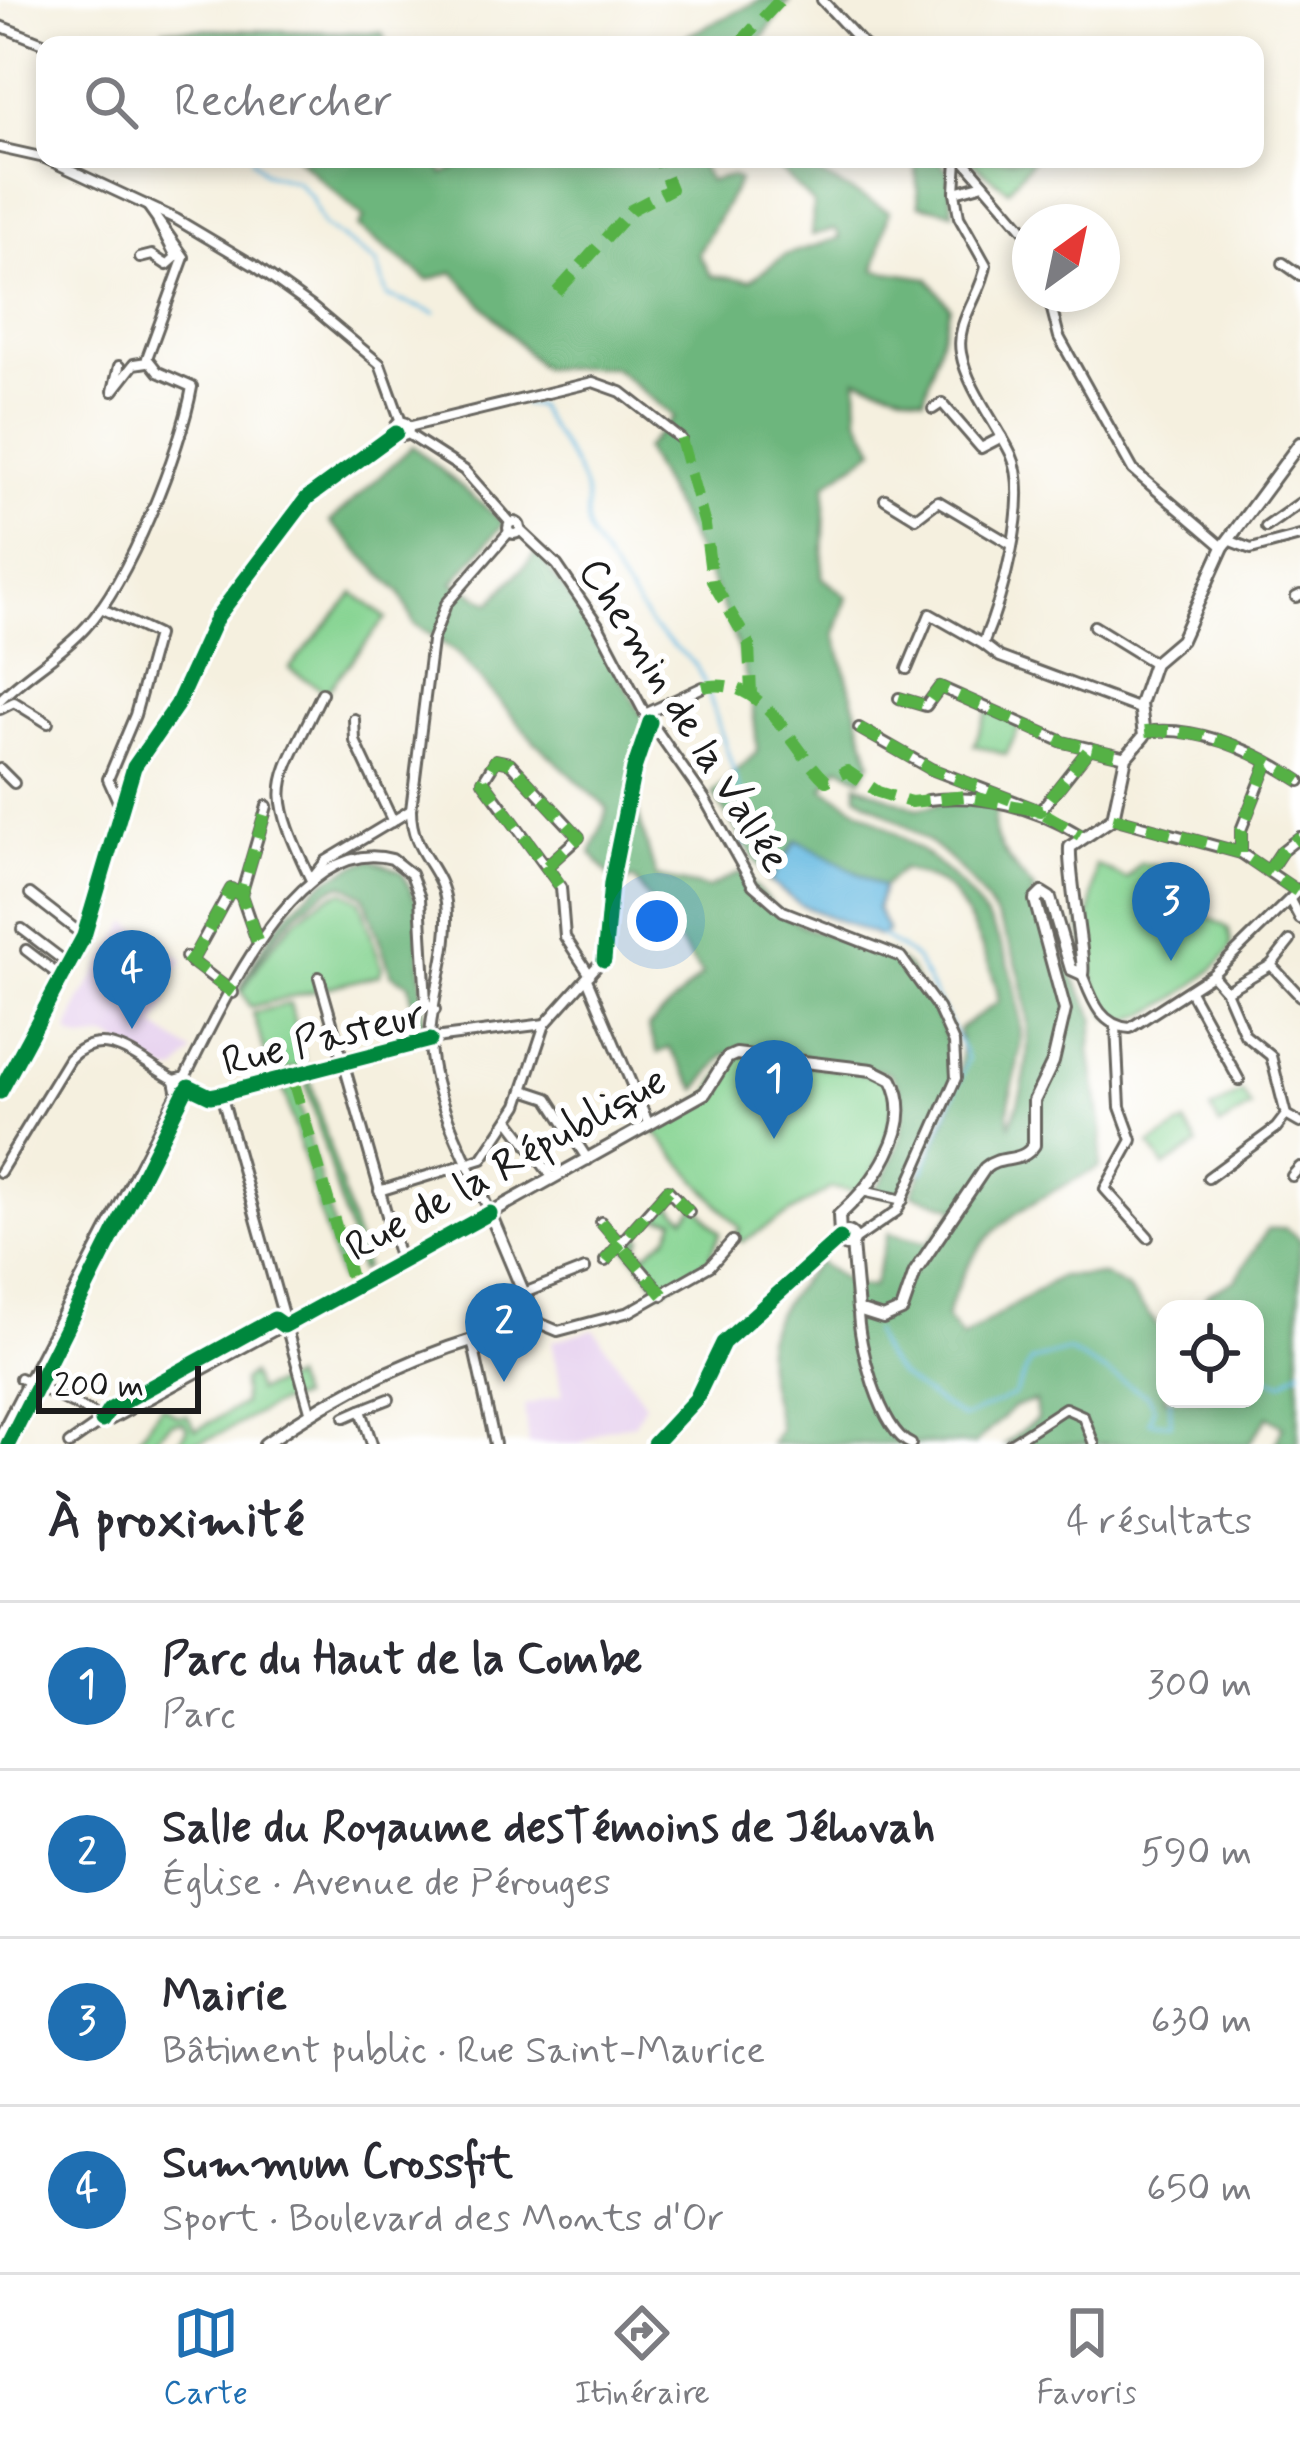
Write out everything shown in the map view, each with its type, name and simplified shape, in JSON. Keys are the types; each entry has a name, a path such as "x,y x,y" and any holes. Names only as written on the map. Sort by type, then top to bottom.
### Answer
{"main road":[{"path":"846,1239 855,1261 858,1310 884,1318 902,1310 915,1272 985,1168 1027,1155 1034,1145 1034,1101 1053,1062 1064,1018 1037,914 1038,895 1050,898 1071,969 1082,974 1086,962 1068,877 1070,847 1080,836 1114,818 1126,757 1145,732 1140,709 1154,663 1181,640 1226,544 1300,443"},
{"name":"Rue de la République","path":"490,1213 705,1093 727,1058 736,1054 872,1070 892,1080 898,1099 884,1164 841,1220 846,1239"},
{"path":"265,1444 285,1437 310,1411 336,1395 472,1339 517,1327 527,1318 524,1293 490,1213"}],"street":[{"path":"822,0 855,36"},
{"path":"0,26 36,41"},
{"path":"0,148 36,157"},
{"path":"65,168 256,266 369,353 384,370 406,428"},
{"path":"959,168 958,218 986,265 962,326 960,352 1017,473 1000,604 983,644"},
{"path":"969,168 1012,216"},
{"path":"955,192 984,184"},
{"path":"147,206 184,257 147,362"},
{"path":"140,259 152,255 167,265 176,257 158,222"},
{"path":"1283,262 1300,275"},
{"path":"1053,312 1059,337 1133,470 1226,544 1251,549 1300,536"},
{"path":"119,366 113,391 134,364 147,362"},
{"path":"0,700 30,670 74,640 101,608 146,522 190,396 189,382 158,372 147,362"},
{"path":"0,1092 84,936 134,766 177,705 207,634 237,585 307,498 406,428 585,382 621,392 681,440"},
{"path":"933,409 943,403 981,448 1002,437"},
{"name":"Chemin de la Vallée","path":"406,428 464,470 513,528 557,565 647,718 704,798 753,885 784,911 901,957 938,1009 954,1043 956,1078 904,1197"},
{"path":"885,499 916,518 938,501 1009,543"},
{"path":"1266,527 1300,503"},
{"path":"490,1213 445,1106 430,1040 447,937 446,897 412,838 411,810 432,640 446,604 513,528"},
{"path":"101,608 154,629 142,694 108,779 121,808"},
{"path":"908,669 930,614 1026,668 1140,709"},
{"path":"1094,626 1154,663"},
{"path":"379,1191 470,1166 492,1148 510,1120 545,1024 604,960 610,884 647,718 703,687"},
{"path":"899,698 926,706 940,687 1063,742 1126,757"},
{"path":"317,874 277,804 280,782 322,693"},
{"path":"0,709 14,702 48,723"},
{"path":"354,718 355,741 393,822"},
{"path":"859,728 931,769 1040,811 1080,836"},
{"path":"1145,732 1206,736 1300,781"},
{"path":"1040,811 1090,748"},
{"path":"547,866 579,837 510,763 496,760 483,781 561,887 565,937 588,977 650,1126"},
{"path":"1241,853 1241,830 1267,764"},
{"path":"0,770 14,783"},
{"path":"928,800 966,796 1040,811"},
{"path":"257,941 241,895 267,806"},
{"path":"0,1435 24,1380 257,941 317,874 411,810"},
{"path":"1082,974 1102,1016 1116,1026 1135,1026 1211,975 1299,890 1241,853 1114,818"},
{"path":"1270,869 1282,850 1300,837"},
{"path":"317,874 368,856 392,859 411,874 422,910 426,1004 435,1010"},
{"path":"233,993 188,959 231,889 241,895"},
{"path":"30,894 84,936"},
{"path":"1290,900 1300,919"},
{"path":"22,929 68,964"},
{"path":"1226,991 1270,965 1289,941"},
{"path":"26,950 60,976"},
{"path":"1270,965 1300,996"},
{"path":"1211,975 1226,991 1245,1034 1274,1062 1286,1115 1300,1123"},
{"path":"319,977 400,1261"},
{"path":"1190,991 1239,1080"},
{"name":"Rue Pasteur","path":"0,1172 82,1047 116,1045 210,1096 430,1040 545,1024"},
{"path":"1116,1026 1120,1107 1132,1141 1105,1190 1148,1237"},
{"path":"524,1090 548,1098 588,1160"},
{"path":"221,1094 310,1411"},
{"path":"1208,1178 1276,1128 1286,1115"},
{"path":"510,1120 554,1179"},
{"path":"1292,1176 1300,1167"},
{"path":"605,1261 668,1190 689,1211"},
{"path":"867,1192 904,1197"},
{"path":"654,1444 695,1399 723,1343 827,1248 876,1225 904,1197"},
{"name":"Rue de la République","path":"69,1444 102,1421 490,1213"},
{"path":"601,1222 663,1295"},
{"path":"527,1318 558,1331 629,1312 710,1266 732,1241"},
{"path":"524,1293 585,1269"},
{"path":"858,1310 862,1348 884,1408 900,1438 911,1444"},
{"path":"472,1339 496,1444"},
{"path":"24,1380 102,1421"},
{"path":"336,1395 346,1418 389,1399"},
{"path":"1010,1444 1065,1408 1083,1416 1094,1444"},
{"path":"361,1410 372,1444"}],"shaded area":[{"path":"128,922 184,960 160,996 168,1002 155,1026 193,1053 177,1071 169,1072 108,1037 82,1040 68,1034 79,1002"},
{"path":"594,1329 645,1403 635,1423 606,1429 579,1444 528,1444 524,1405 563,1395 552,1341"}],"green space":[{"path":"761,0 790,0 764,36 687,36"},
{"path":"164,29 383,36 165,36"},
{"path":"308,168 440,168 443,174 455,168 702,168 709,181 731,176 739,181 698,254 712,276 751,280 785,255 840,238 836,229 812,235 813,203 778,168 816,168 813,171 889,211 875,270 928,278 950,307 924,398 857,379 858,416 875,449 826,484 822,577 847,597 835,635 871,762 861,779 839,766 823,788 931,858 984,914 1003,949 1015,989 1021,1036 1010,1125 1021,1093 1028,1026 1024,992 1002,929 952,861 857,795 857,784 918,809 964,798 997,809 998,843 1035,891 1030,901 1037,909 1051,906 1060,952 1095,1018 1090,1051 1102,1129 1100,1167 1003,1224 970,1262 946,1318 962,1338 1060,1276 1104,1275 1127,1288 1156,1324 1156,1408 1264,1408 1264,1300 1204,1300 1236,1279 1268,1229 1285,1228 1300,1239 1298,1444 1275,1444 1283,1426 1268,1416 1249,1444 1005,1444 1037,1419 1035,1401 1014,1407 975,1444 770,1444 780,1429 767,1375 767,1338 798,1285 818,1262 854,1286 873,1287 888,1233 928,1243 957,1208 912,1194 955,1093 959,1029 998,1002 987,961 954,896 925,877 902,869 883,887 797,840 769,882 713,793 757,752 753,711 745,671 717,595 644,449 674,417 613,367 541,368 453,272 428,280 358,227 364,218"},
{"path":"915,168 945,168 953,212 919,205"},
{"path":"980,168 1026,168 1008,190"},
{"path":"413,446 504,523 453,583 491,603 537,552 599,638 645,721 634,800 656,877 708,888 741,872 781,914 809,929 889,953 909,968 942,1024 955,1079 903,1197 872,1193 901,1133 902,1099 888,1072 746,1048 724,1055 697,1090 669,1048 658,1053 648,1027 702,975 634,879 615,883 591,853 608,809 534,741 457,653 414,624 400,593 330,522"},
{"path":"354,593 386,618 326,692 289,669"},
{"path":"989,708 1021,724 1006,755 974,745"},
{"path":"371,860 402,872 418,905 424,1034 418,1034 409,984 391,974 364,896 343,884 296,914 270,943 239,991 291,910 327,880"},
{"path":"1140,863 1173,869 1169,895 1228,928 1231,944 1213,969 1176,998 1120,1021 1109,1017 1100,1000 1079,918 1090,916 1096,865 1127,879"},
{"path":"343,891 360,900 382,968 379,975 250,1007 242,992 272,947 312,907"},
{"path":"290,1003 305,1065 271,1074 253,1013"},
{"path":"740,1055 878,1076 893,1088 885,1142 861,1192 831,1188 742,1242 734,1235 740,1229 653,1130 707,1095 729,1061"},
{"path":"310,1079 365,1268 360,1271 305,1080"},
{"path":"293,1081 347,1278 340,1282 282,1084"},
{"path":"1242,1092 1251,1107 1220,1126 1211,1110"},
{"path":"1185,1123 1198,1145 1164,1167 1150,1145"},
{"path":"669,1203 685,1218 696,1205 720,1233 708,1260 662,1291 627,1249 638,1234 642,1238 637,1247 646,1254 668,1236 675,1219 657,1218"},
{"path":"251,1374 257,1391 292,1378 299,1398 210,1438 177,1444 187,1429 183,1422 172,1423 149,1444 134,1444 162,1405 177,1416 187,1415 196,1430 243,1404 242,1381"}],"water":[{"path":"797,840 883,887 877,909 888,931 878,936 800,905 770,882"}],"waterway":[{"path":"260,168 296,182 311,197 323,225 377,263 387,296 435,313"},
{"path":"524,404 537,406 576,469 585,491 591,538 652,627 695,664 705,684"},
{"path":"707,689 745,806 743,848"},
{"path":"880,934 916,959 968,1059 923,1172"},
{"path":"873,1331 897,1372 963,1418 1014,1395 1031,1361 1068,1351 1147,1395 1154,1407 1149,1422 1171,1424 1170,1408"},
{"path":"1264,1377 1282,1383 1300,1370"}],"marked path":[{"path":"746,36 780,0"},
{"path":"557,292 631,210 671,189 663,168"},
{"path":"681,439 705,525 712,581 749,644 751,695"},
{"path":"703,687 725,686 759,702 826,781 847,771 878,792 911,802 966,796 1040,811 1080,835"},
{"path":"899,698 926,706 940,687 1063,742 1126,757"},
{"path":"859,728 931,769 1040,811 1090,748"},
{"path":"1145,732 1186,733 1226,743 1300,781"},
{"path":"547,866 579,837 510,763 496,760 483,781 561,887"},
{"path":"1241,853 1241,830 1267,765"},
{"path":"257,941 241,895 267,806"},
{"path":"1113,818 1241,853 1297,891"},
{"path":"1270,869 1300,837"},
{"path":"191,962 231,889 241,895"},
{"path":"186,957 233,993"},
{"path":"293,1080 351,1278"},
{"path":"605,1261 668,1190 689,1212"},
{"path":"601,1222 663,1295"}],"cycle path":[{"path":"0,1092 84,936 134,767 177,705 217,617 307,498 396,433"},
{"path":"604,960 611,883 634,769 650,722"},
{"path":"189,1086 210,1096 221,1094 430,1040"},
{"path":"8,1444 185,1091"},
{"path":"102,1421 109,1410 274,1319 284,1326 490,1213"},
{"path":"654,1444 696,1399 723,1343 840,1238"}],"place":[{"name":"Mairie","path":"1171,961"},
{"name":"Summum Crossfit","path":"132,1029"},
{"name":"Parc du Haut de la Combe","path":"774,1139"},
{"name":"Salle du Royaume desTémoins de Jéhovah","path":"504,1382"}]}
